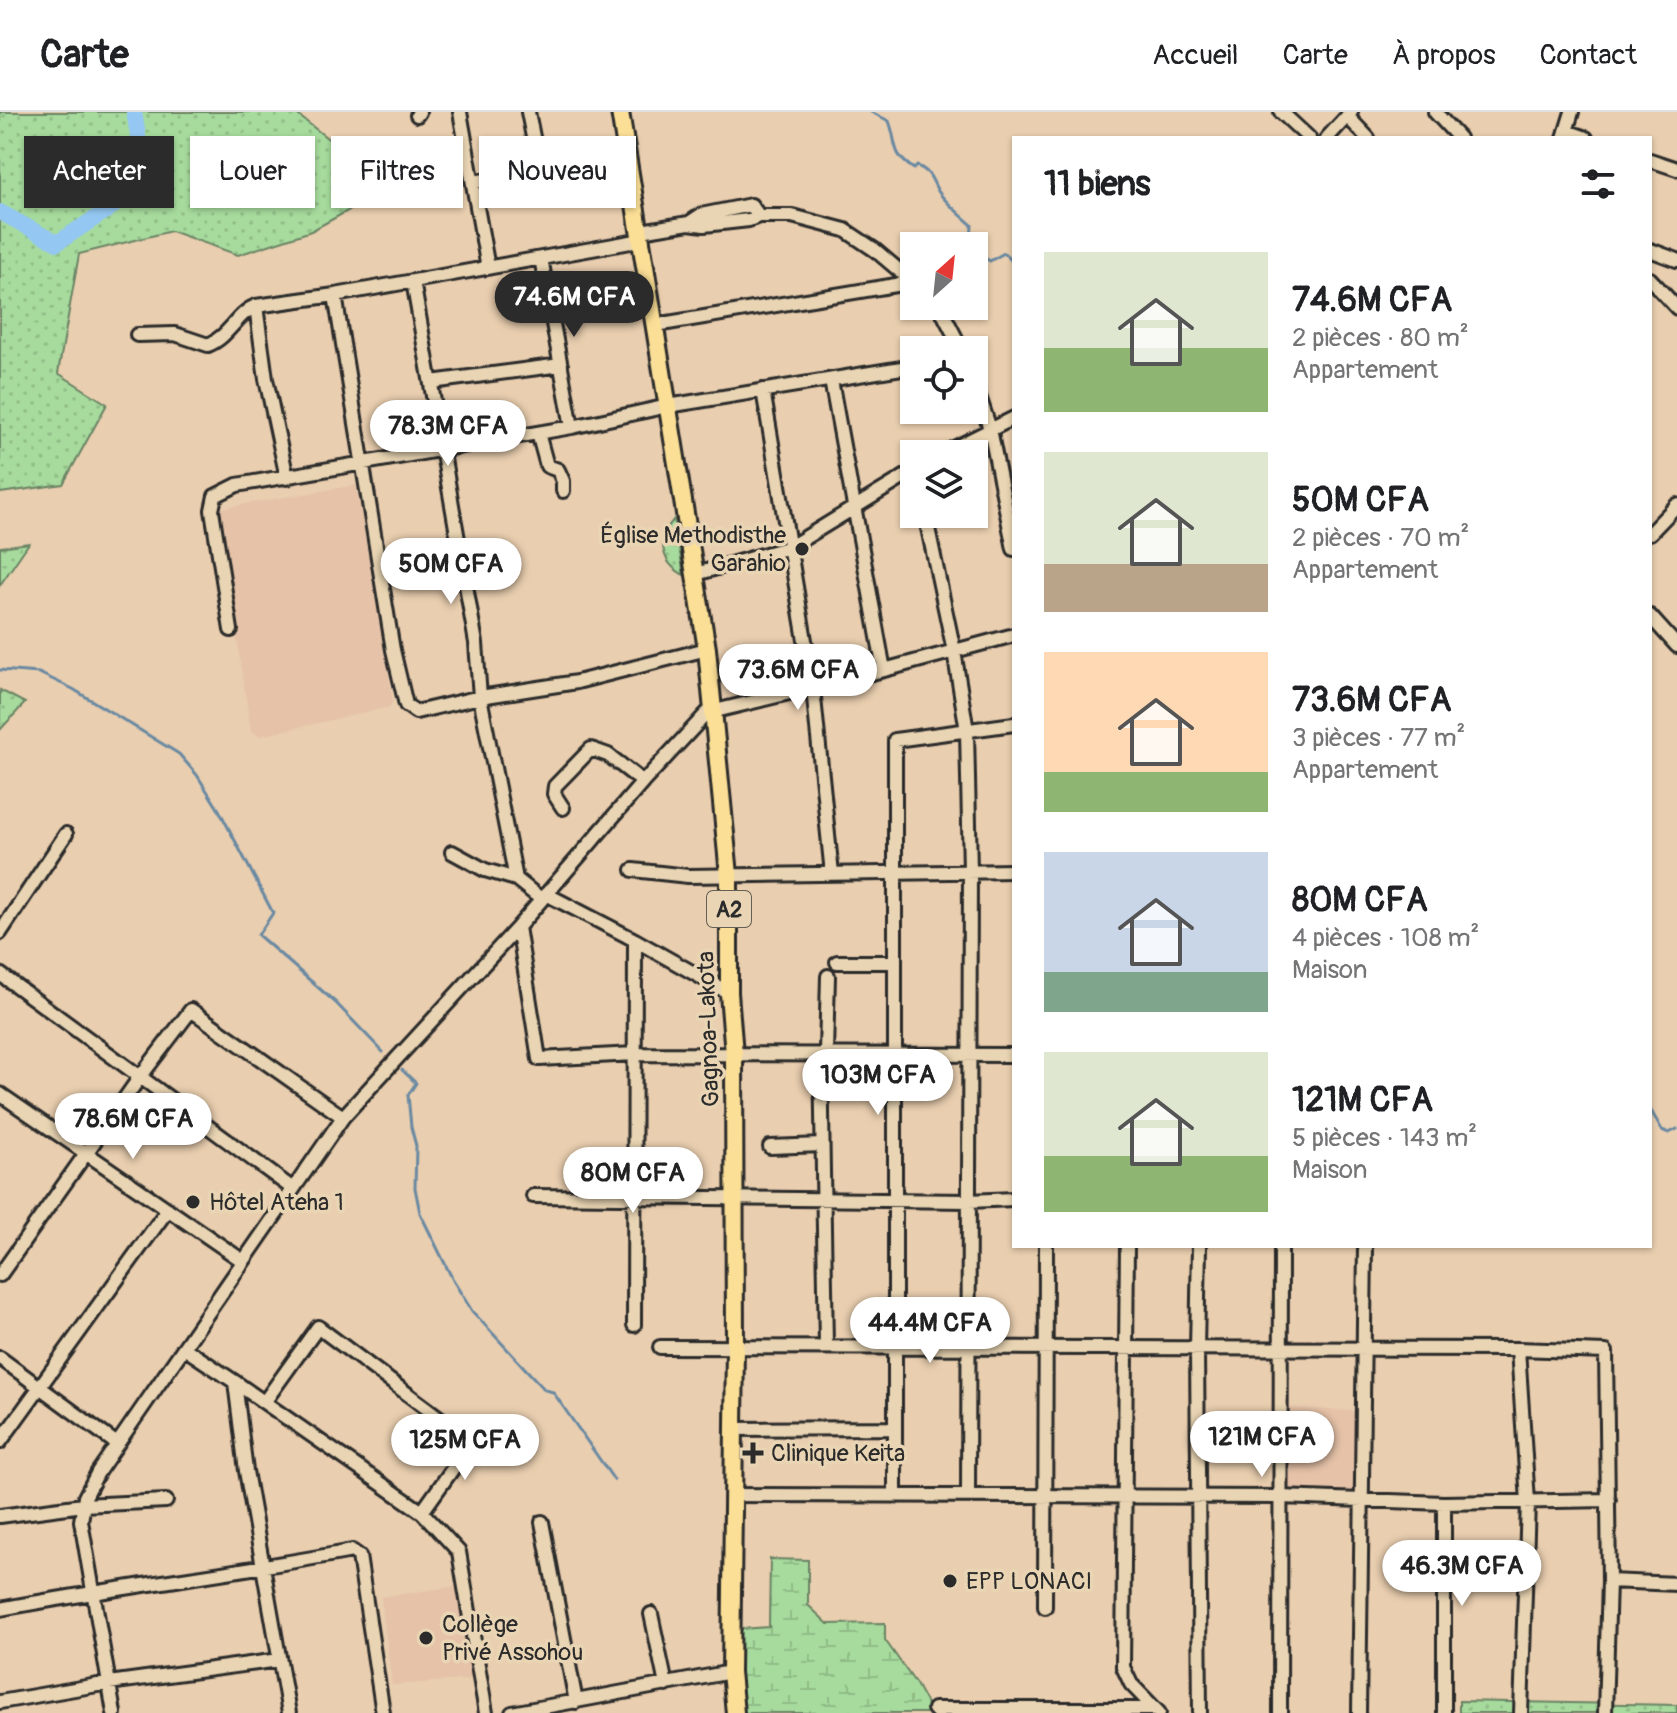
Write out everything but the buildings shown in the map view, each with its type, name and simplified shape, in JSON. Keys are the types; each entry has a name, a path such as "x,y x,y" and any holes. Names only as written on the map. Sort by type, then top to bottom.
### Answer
{"main road":[{"name":"Gagnoa-Lakota","path":"620,112 624,136"},
{"name":"Gagnoa-Lakota","path":"636,201 681,501 707,649 729,875 729,993 734,1054 735,1345 731,1672 735,1713"}],"street":[{"path":"460,112 488,268"},
{"path":"528,112 533,136"},
{"path":"1281,112 1307,136"},
{"path":"1435,112 1457,136"},
{"path":"1565,135 1572,112"},
{"path":"1329,136 1349,114 1366,136"},
{"path":"1652,161 1677,169"},
{"path":"473,182 479,181"},
{"path":"137,335 175,334 208,345 226,335 248,309 256,306 541,258 689,223 734,222 759,216 792,216 845,230 900,271"},
{"path":"1652,251 1677,260"},
{"path":"541,258 572,427"},
{"path":"413,281 476,643 480,697 516,879"},
{"path":"1652,281 1677,308"},
{"path":"656,325 900,284"},
{"path":"335,295 393,650 406,705 416,712 480,697 577,682 707,649"},
{"path":"256,306 266,379 287,478"},
{"path":"431,382 561,365"},
{"path":"231,630 212,510 215,496 237,485 572,427 668,406 900,368"},
{"path":"831,380 884,670"},
{"path":"763,390 813,688 832,874"},
{"path":"969,440 1012,419"},
{"path":"988,423 1012,539"},
{"path":"538,433 543,457 548,467 558,470 563,491"},
{"path":"696,574 790,547 900,480"},
{"path":"1652,531 1677,505"},
{"path":"928,528 967,731 970,871 968,1495"},
{"path":"1652,618 1677,646"},
{"path":"114,1713 81,1521 83,1505 98,1472 343,1117 518,927 707,713 1012,636"},
{"path":"895,1494 895,740 1012,724"},
{"path":"563,808 554,794 555,786 591,749 608,755 643,782"},
{"path":"0,933 66,834"},
{"path":"452,852 485,870 516,879 729,993"},
{"path":"633,870 688,876 1012,871"},
{"path":"518,927 539,1059 635,1054 1012,1055"},
{"path":"634,1325 635,940"},
{"path":"837,962 895,962"},
{"path":"0,974 293,1189"},
{"path":"826,1346 822,1145 828,976"},
{"path":"0,1275 5,1255 87,1152 191,1010 343,1117"},
{"path":"2,1100 87,1152 243,1261"},
{"path":"770,1147 822,1145"},
{"path":"533,1196 1012,1199"},
{"path":"0,1442 168,1209"},
{"path":"1045,1607 1046,1248"},
{"path":"1127,1248 1123,1667 1131,1684 1156,1711"},
{"path":"1199,1248 1200,1713"},
{"path":"1280,1713 1281,1248"},
{"path":"1359,1713 1365,1248"},
{"path":"265,1401 318,1327 461,1434 466,1450 422,1512"},
{"path":"660,1347 1518,1349 1606,1352 1609,1581 1605,1713"},
{"path":"184,1348 422,1512 459,1552 486,1713"},
{"path":"1518,1349 1528,1502 1521,1713"},
{"path":"0,1358 117,1444"},
{"path":"235,1382 246,1471 289,1713"},
{"path":"732,1429 895,1428"},
{"path":"732,1495 1280,1497 1444,1503 1609,1500"},
{"path":"0,1516 83,1505 166,1501"},
{"path":"1444,1503 1444,1713"},
{"path":"542,1522 576,1702"},
{"path":"0,1609 352,1551 356,1553 383,1713"},
{"path":"1609,1581 1677,1584"},
{"path":"651,1614 666,1685"},
{"path":"0,1702 109,1683 279,1660"},
{"path":"512,1713 731,1672"},
{"path":"938,1713 934,1709 1156,1711"}],"shaded area":[{"path":"356,485 393,701 389,707 260,736 251,730 217,509"},
{"path":"1286,1408 1355,1411 1356,1495 1284,1493"},
{"name":"Collège Privé Assohou","path":"458,1586 474,1679 392,1685 381,1597"}],"green space":[{"path":"0,112 294,112 331,141 331,208 353,208 311,231 238,255 171,231 79,254 58,373 107,404 63,484 0,493"},
{"path":"674,519 684,575 670,564 664,550 665,534"},
{"path":"29,543 0,585 0,547"},
{"path":"0,690 25,703 0,730"},
{"path":"770,1559 808,1560 808,1605 828,1624 885,1623 885,1640 932,1713 744,1713 739,1673 741,1629 769,1627"},
{"path":"1459,1701 1677,1705 1677,1713 1459,1713"}],"waterway":[{"path":"0,212 57,243 115,205 142,158 134,112"},
{"path":"871,112 889,121 901,158 914,169 917,166 926,171 938,191 972,225 971,241 983,257 990,261 1004,253 1012,261"},
{"path":"0,670 39,673 73,689 179,754 197,775 219,810 273,913 258,935 336,1003 383,1052"},
{"path":"402,1070 416,1083 408,1095 416,1146 415,1188 420,1213 454,1282 472,1311 545,1390 553,1392 614,1480"},
{"path":"1652,1112 1662,1130 1669,1133 1677,1129"}],"place":[{"name":"Église Methodisthe Garahio","path":"802,549"},
{"name":"Hôtel Ateha 1","path":"193,1202"},
{"name":"Clinique Keita","path":"753,1453"},
{"name":"EPP LONACI","path":"950,1581"},
{"name":"Collège Privé Assohou","path":"426,1638"}]}
